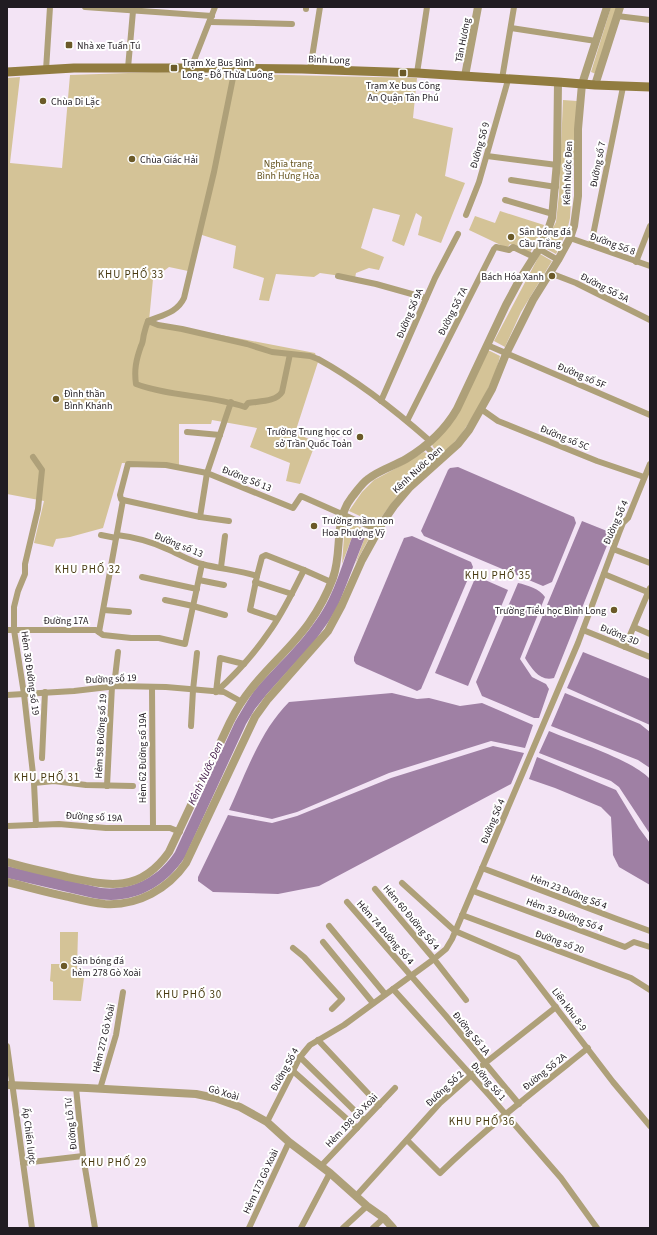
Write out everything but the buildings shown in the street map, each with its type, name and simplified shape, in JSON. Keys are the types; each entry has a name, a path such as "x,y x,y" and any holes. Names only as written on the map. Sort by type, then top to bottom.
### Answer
{"main road":[{"name":"Bình Long","path":"7,72 128,68 235,68 417,73 623,87 650,87"}],"street":[{"path":"46,70 50,7"},
{"path":"85,7 211,19 292,24"},
{"path":"191,68 215,7"},
{"path":"310,70 320,7"},
{"path":"417,73 427,7"},
{"name":"Tân Hương","path":"465,76 478,7"},
{"name":"Đường Số 9","path":"466,215 487,156 505,79 514,7"},
{"name":"Kênh Nước Đen","path":"7,882 52,894 109,904 129,902 146,897 161,889 174,878 182,868 190,856 255,717 268,699 328,631 342,605 362,560 387,515 405,492 462,439 481,410 506,354 533,300 570,238 574,226 578,196 578,129 582,84 607,7"},
{"path":"596,85 620,7"},
{"path":"128,68 133,11"},
{"path":"617,16 650,20"},
{"path":"511,28 596,41"},
{"path":"235,68 214,172 184,298 179,307 173,312 148,322 136,362 136,384 146,388 176,394 231,402 245,407 248,403 275,399 281,395 290,354"},
{"name":"Kênh Nước Đen","path":"7,862 99,884 110,885 123,884 139,878 156,868 169,852 180,832 230,722 242,702 255,684 309,623 322,603 331,582 338,558 342,513 348,502 366,480 404,460 428,443 444,428 454,414 515,288 548,230 553,214 556,187 558,82"},
{"name":"Đường số 7","path":"591,245 623,87"},
{"path":"487,156 557,165"},
{"path":"511,180 556,187"},
{"path":"505,200 553,214"},
{"path":"636,262 650,226"},
{"name":"Đường Số 9A","path":"381,401 426,298 458,234"},
{"name":"Đường Số 8","path":"570,238 650,266"},
{"name":"Đường Số 7A","path":"407,421 495,248 498,247 508,250 514,247 536,253"},
{"path":"536,253 558,260"},
{"name":"Đường Số 5A","path":"550,273 576,283 650,320"},
{"path":"338,276 376,284 426,298"},
{"path":"148,322 247,344 272,352 310,356 318,359 365,388 407,421 428,443 440,461"},
{"name":"Đường số 5F","path":"487,345 650,414"},
{"name":"Đường Số 13","path":"231,402 208,473 294,508 301,496 342,513"},
{"name":"Đường số 5C","path":"481,410 498,421 597,461 644,477"},
{"path":"187,432 220,435"},
{"name":"Hẻm 30 Đường số 19","path":"33,457 42,470 38,509 25,564 25,574 18,590 14,607 14,630 24,694 34,783 36,825"},
{"name":"Đường 17A","path":"99,632 123,500 121,499 120,495 128,464 166,465 208,473"},
{"name":"Đường Số 4","path":"267,1122 300,1057 310,1045 344,1025 446,949 473,891 583,630 613,549 624,523 628,518 650,464"},
{"path":"200,517 208,473"},
{"path":"123,500 200,517 230,521"},
{"path":"342,513 378,530"},
{"name":"Đường số 13","path":"101,535 144,541 202,564 242,571 256,579 292,594"},
{"path":"221,567 225,536"},
{"path":"613,549 650,563"},
{"path":"277,619 250,610 262,557 266,555 331,582"},
{"path":"193,606 202,564"},
{"path":"216,692 244,664 270,632 304,570"},
{"path":"604,574 650,591 626,647"},
{"path":"142,577 197,589"},
{"path":"199,580 224,585"},
{"path":"165,600 225,615"},
{"name":"Đường 17A","path":"7,630 96,630 103,635 131,638 159,638 185,644 193,606"},
{"path":"104,610 129,612"},
{"path":"634,627 650,634"},
{"name":"Đường 3D","path":"583,630 650,657"},
{"name":"Hẻm 58 Đường số 19","path":"107,786 113,686 118,652"},
{"path":"192,726 193,690 197,653"},
{"path":"216,692 220,658 244,664"},
{"name":"Đường số 19","path":"7,695 74,691 113,686 152,687 224,692 242,702"},
{"name":"Hẻm 62 Đường số 19A","path":"152,687 153,828"},
{"path":"42,758 45,692"},
{"path":"34,783 54,781 86,785 133,786"},
{"name":"Đường số 19A","path":"7,826 59,824 106,828 170,828 180,832"},
{"name":"Hẻm 23 Đường Số 4","path":"482,868 650,931"},
{"name":"Liên khu 8-9","path":"402,883 455,931 518,958 620,1090 650,1126"},
{"name":"Hẻm 60 Đường Số 4","path":"375,889 434,959 466,1000"},
{"name":"Hẻm 33 Đường Số 4","path":"473,891 625,946 634,942 650,947"},
{"name":"Hẻm 74 Đường Số 4","path":"346,902 410,975"},
{"name":"Đường số 20","path":"462,916 630,978 650,990"},
{"path":"329,926 384,994"},
{"path":"323,942 373,1003"},
{"path":"293,948 304,957 342,998 332,1010"},
{"name":"Đường Số 1A","path":"410,975 519,1104"},
{"name":"Đường Số 1","path":"393,988 561,1178 596,1228"},
{"name":"Hẻm 272 Gò Xoài","path":"100,1089 116,1035 123,992"},
{"name":"Đường Số 2","path":"356,1195 440,1103 484,1064 556,1007"},
{"path":"318,1040 379,1105"},
{"name":"Ấp Chiến lược","path":"7,1046 10,1085 24,1163 32,1228"},
{"name":"Đường Số 2A","path":"407,1140 440,1173 505,1115 588,1048"},
{"path":"300,1057 364,1120"},
{"path":"293,1071 357,1128"},
{"name":"Gò Xoài","path":"10,1085 196,1094 240,1106 267,1122 289,1142 330,1173 384,1218 393,1228"},
{"name":"Đường Lô Tư","path":"76,1088 83,1156 95,1228"},
{"name":"Hẻm 198 Gò Xoài","path":"321,1166 395,1088"},
{"name":"Hẻm 173 Gò Xoài","path":"249,1228 289,1142"},
{"path":"24,1163 83,1156"},
{"path":"301,1228 330,1173"},
{"path":"343,1228 368,1206"},
{"path":"373,1228 384,1218"}],"green space":[{"path":"611,7 617,7 596,74 591,72"},
{"name":"Nghĩa trang Bình Hưng Hòa","path":"157,72 417,78 413,118 453,128 445,176 465,183 441,243 418,235 422,217 416,213 404,246 392,241 400,215 373,208 361,248 384,257 379,270 369,268 356,273 355,278 320,273 314,277 276,274 269,301 259,300 264,278 233,268 236,246 199,234 188,271 169,267 153,279 149,321 315,353 318,362 295,433 316,442 300,484 286,481 290,463 250,447 257,428 212,420 211,424 179,424 179,465 122,463 103,528 70,537 56,539 53,547 34,543 44,501 7,494 7,78 20,77 10,163 62,168 70,75"},
{"path":"563,100 577,101 570,218 567,231 556,254 543,247 556,222 559,194"},
{"name":"Sân bóng đá Cầu Trắng","path":"500,211 544,225 530,253 510,244 507,248 469,230 475,216 495,223"},
{"path":"540,254 552,261 521,312 505,347 494,341"},
{"path":"488,351 500,356 489,387 464,430 450,446 440,453 433,447 432,444"},
{"path":"424,452 432,460 431,463 403,488 377,523 349,511 362,492 374,480"},
{"path":"348,521 372,533 355,564 365,537 354,532 342,564 345,523"},
{"name":"Sân bóng đá hẻm 278 Gò Xoài","path":"60,932 78,932 77,969 85,970 81,1001 53,1000 53,982 50,981 51,964 60,964"}],"shaded area":[{"path":"458,467 574,517 576,523 552,582 543,586 424,536 421,531 448,470 450,468"},
{"path":"582,521 612,533 554,678 549,679 537,674 525,658"},
{"path":"354,532 365,537 338,606 314,642 255,709 246,724 185,857 168,878 157,886 134,897 107,900 7,878 7,866 101,888 112,888 133,885 152,876 160,869 175,852 235,722 254,691 310,629 329,599"},
{"path":"412,536 471,562 473,567 421,689 417,691 356,664 354,661 354,657 404,538"},
{"path":"476,576 508,590 468,686 435,673"},
{"path":"518,583 537,590 545,597 520,659 532,677 546,684 549,689 539,718 534,718 482,696 476,682"},
{"path":"583,652 650,679 650,725 567,688"},
{"path":"392,693 417,699 429,698 460,706 482,703 533,725 525,748 491,741 389,773 297,812 272,819 229,810 254,753 270,726 289,702"},
{"path":"565,693 640,724 650,732 650,768 638,760 551,726"},
{"path":"549,731 617,758 650,779 650,834 619,787 611,781 539,753"},
{"path":"493,746 524,753 511,784 319,886 278,894 213,892 198,881 198,877 228,815 272,823 297,816 391,778"},
{"path":"537,757 616,790 650,843 650,885 619,867 613,855 611,817 601,807 529,779"}],"place":[{"name":"Nhà xe Tuấn Tú","path":"69,45"},
{"name":"Trạm Xe Bus Bình Long - Đỗ Thừa Luông","path":"174,68"},
{"name":"Trạm Xe bus Công An Quận Tân Phú","path":"403,73"},
{"name":"Chùa Di Lặc","path":"43,101"},
{"name":"Chùa Giác Hải","path":"132,159"},
{"name":"Sân bóng đá Cầu Trắng","path":"511,237"},
{"name":"Bách Hóa Xanh","path":"552,276"},
{"name":"Đình thần Bình Khánh","path":"56,399"},
{"name":"Trường Trung học cơ sở Trần Quốc Toản","path":"360,437"},
{"name":"Trường mầm non Hoa Phượng Vỹ","path":"314,526"},
{"name":"Trường Tiểu học Bình Long","path":"614,610"},
{"name":"Sân bóng đá hẻm 278 Gò Xoài","path":"64,966"}],"district":[{"name":"KHU PHỐ 33","path":"131,274"},
{"name":"KHU PHỐ 32","path":"88,569"},
{"name":"KHU PHỐ 35","path":"498,575"},
{"name":"KHU PHỐ 31","path":"47,777"},
{"name":"KHU PHỐ 30","path":"189,994"},
{"name":"KHU PHỐ 36","path":"482,1121"},
{"name":"KHU PHỐ 29","path":"114,1162"}]}
